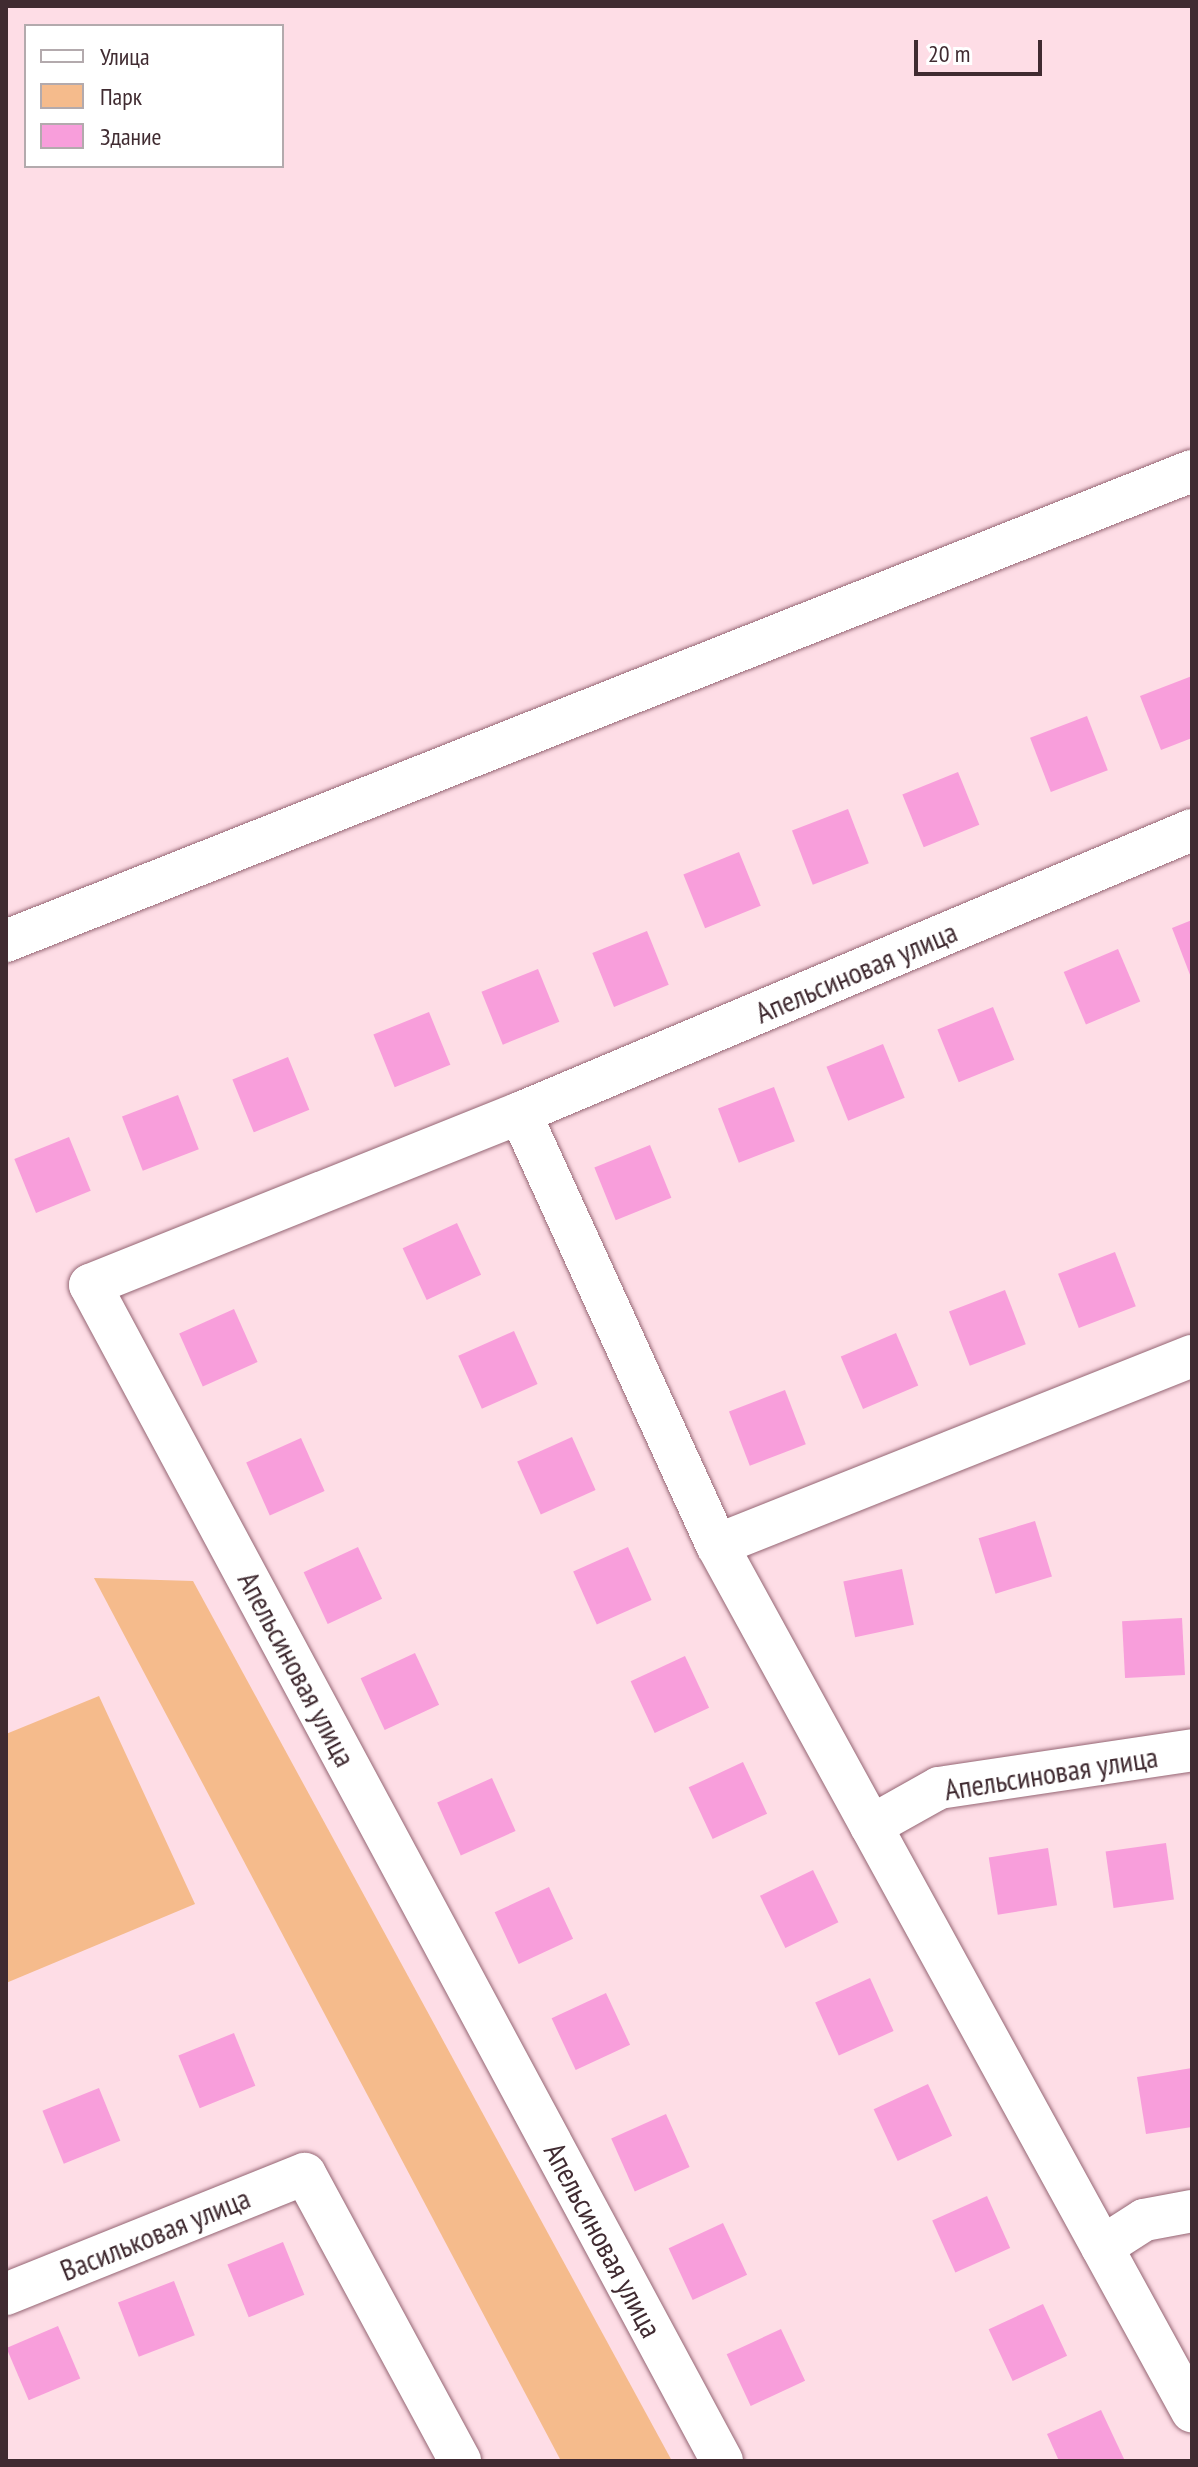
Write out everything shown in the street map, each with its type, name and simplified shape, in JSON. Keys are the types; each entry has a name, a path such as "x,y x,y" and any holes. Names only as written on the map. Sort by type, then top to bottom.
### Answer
{"street":[{"path":"6,941 1192,471"},
{"name":"Апельсиновая улица","path":"722,2461 90,1285 520,1113 1192,830"},
{"path":"520,1113 717,1545 1192,2411"},
{"path":"717,1545 1192,1356"},
{"name":"Апельсиновая улица","path":"871,1826 939,1788 1192,1750"},
{"name":"Васильковая улица","path":"6,2294 305,2174 460,2461"},
{"path":"1102,2247 1144,2220 1192,2211"}],"green space":[{"path":"94,1578 193,1581 672,2461 561,2461"},
{"path":"99,1696 195,1904 6,1983 6,1734"}],"building":[{"path":"1192,676 1192,738 1161,750 1140,696"},
{"path":"1087,716 1108,770 1051,792 1030,738"},
{"path":"958,772 979,825 924,847 902,794"},
{"path":"848,809 869,863 813,885 792,831"},
{"path":"739,852 761,906 705,928 683,874"},
{"path":"1192,920 1192,980 1172,928"},
{"path":"647,931 669,985 614,1007 592,953"},
{"path":"1118,949 1140,1001 1086,1025 1064,972"},
{"path":"538,969 559,1022 503,1045 481,992"},
{"path":"993,1007 1014,1060 959,1082 937,1029"},
{"path":"429,1012 450,1065 395,1087 373,1034"},
{"path":"883,1044 905,1098 848,1121 826,1067"},
{"path":"288,1057 309,1110 254,1132 232,1079"},
{"path":"774,1087 795,1141 739,1163 718,1109"},
{"path":"178,1095 199,1149 143,1171 122,1117"},
{"path":"69,1137 91,1191 36,1213 14,1159"},
{"path":"650,1145 671,1198 616,1220 594,1167"},
{"path":"457,1223 481,1275 427,1300 403,1248"},
{"path":"1115,1252 1136,1306 1079,1328 1058,1274"},
{"path":"1005,1290 1026,1344 970,1366 949,1312"},
{"path":"234,1309 258,1362 203,1386 179,1333"},
{"path":"514,1331 538,1384 482,1409 458,1356"},
{"path":"896,1333 918,1385 863,1409 841,1356"},
{"path":"785,1390 806,1444 750,1466 729,1412"},
{"path":"572,1437 596,1490 541,1514 517,1461"},
{"path":"301,1438 325,1491 270,1515 246,1462"},
{"path":"1035,1521 1052,1576 996,1594 979,1538"},
{"path":"358,1547 382,1599 328,1624 304,1572"},
{"path":"628,1547 652,1600 597,1624 573,1571"},
{"path":"902,1569 914,1625 855,1637 843,1581"},
{"path":"1182,1618 1185,1675 1125,1678 1122,1621"},
{"path":"415,1653 439,1705 385,1730 361,1678"},
{"path":"685,1656 709,1708 655,1733 631,1681"},
{"path":"743,1762 767,1814 713,1839 689,1787"},
{"path":"492,1778 516,1831 461,1855 437,1802"},
{"path":"1166,1843 1174,1899 1114,1908 1106,1851"},
{"path":"1048,1848 1057,1905 998,1915 989,1857"},
{"path":"813,1870 838,1922 785,1948 760,1896"},
{"path":"549,1887 573,1939 519,1964 495,1912"},
{"path":"870,1978 894,2031 839,2055 815,2002"},
{"path":"606,1993 630,2045 576,2070 552,2018"},
{"path":"234,2033 255,2086 200,2108 178,2055"},
{"path":"1192,2068 1192,2127 1146,2134 1137,2077"},
{"path":"928,2084 952,2136 898,2161 874,2109"},
{"path":"99,2088 120,2141 64,2164 42,2111"},
{"path":"666,2114 690,2167 635,2191 611,2138"},
{"path":"987,2196 1010,2248 955,2272 932,2220"},
{"path":"723,2223 747,2275 693,2300 669,2248"},
{"path":"283,2242 304,2295 249,2317 227,2264"},
{"path":"174,2281 195,2335 139,2357 118,2303"},
{"path":"1043,2304 1067,2356 1013,2381 989,2329"},
{"path":"58,2326 80,2378 29,2400 6,2348"},
{"path":"781,2329 805,2381 751,2406 727,2354"},
{"path":"1101,2410 1125,2461 1059,2461 1047,2434"}]}
